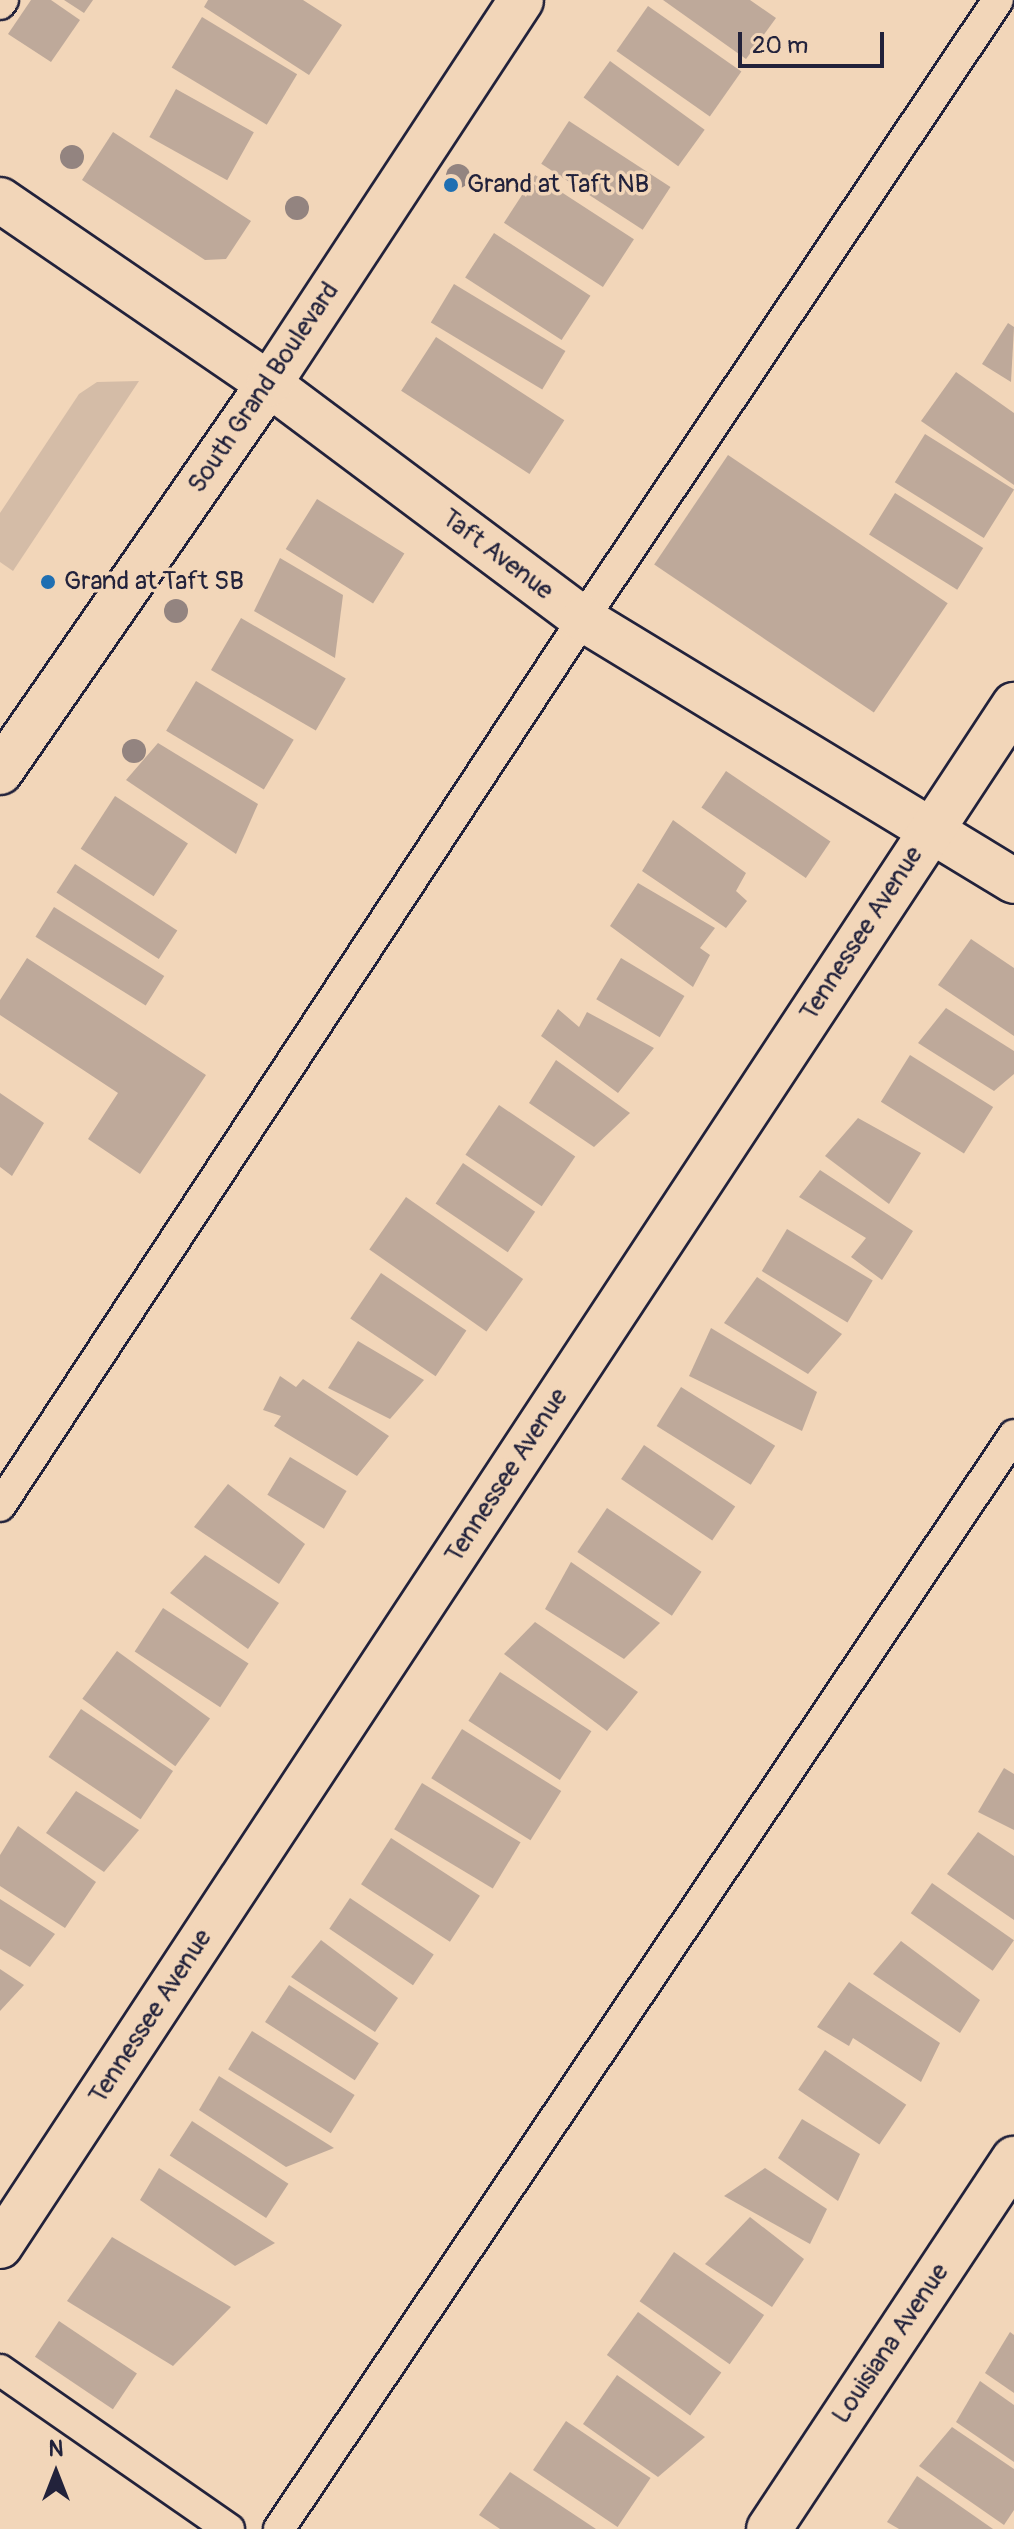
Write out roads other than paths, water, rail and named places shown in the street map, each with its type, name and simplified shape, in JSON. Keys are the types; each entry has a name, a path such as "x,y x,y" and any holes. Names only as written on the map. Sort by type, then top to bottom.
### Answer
{"street":[{"name":"South Grand Boulevard","path":"0,772 269,384 521,0"},
{"name":"Taft Avenue","path":"0,200 269,384 583,619 932,828 1014,881"},
{"name":"Tennessee Avenue","path":"0,2246 1014,705"},
{"name":"Louisiana Avenue","path":"769,2529 1014,2159"}],"lane":[{"path":"0,1506 583,619 998,0"},
{"path":"279,2529 1014,1435"},
{"path":"0,2370 229,2529"}],"place":[{"name":"Grand at Taft NB","path":"451,185"},
{"name":"Grand at Taft SB","path":"48,582"}]}
